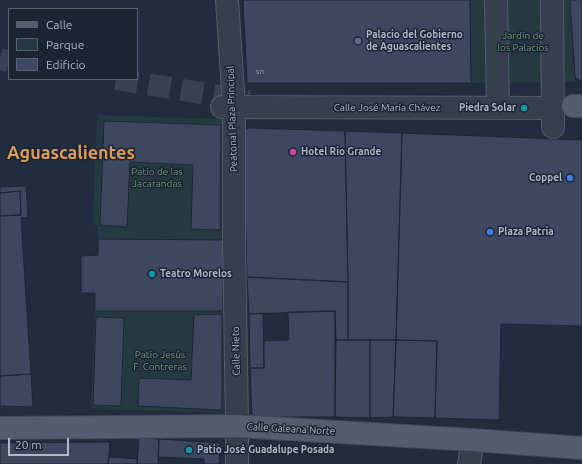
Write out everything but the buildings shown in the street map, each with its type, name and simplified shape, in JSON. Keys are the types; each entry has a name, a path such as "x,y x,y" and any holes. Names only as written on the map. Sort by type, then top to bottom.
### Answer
{"main road":[{"name":"Calle Galeana Norte","path":"0,428 237,426 582,448"}],"street":[{"name":"Peatonal Plaza Principal","path":"227,0 228,107 234,238"},
{"path":"496,0 498,108"},
{"path":"552,0 565,112"},
{"name":"Calle José María Chávez","path":"228,107 498,108 565,112"},
{"name":"Calle Nieto","path":"234,238 237,464"},
{"path":"469,464 472,440"}],"green space":[{"name":"Jardín de los Palacios","path":"470,0 570,0 575,82 471,83"},
{"name":"Patio de las Jacarandas","path":"97,115 222,119 223,240 98,239 98,225 93,225"},
{"name":"Patio Jesús F. Contreras","path":"95,311 223,311 224,413 91,409"}],"tunnel":[{"path":"0,59 8,61"},
{"path":"122,80 249,101"}],"place":[{"name":"Palacio del Gobierno de Aguascalientes","path":"358,41"},
{"name":"Piedra Solar","path":"524,108"},
{"name":"Hotel Rio Grande","path":"293,152"},
{"name":"Coppel","path":"570,178"},
{"name":"Plaza Patria","path":"490,232"},
{"name":"Teatro Morelos","path":"152,274"},
{"name":"Patio José Guadalupe Posada","path":"189,450"}],"district":[{"name":"Aguascalientes","path":"71,153"}]}
